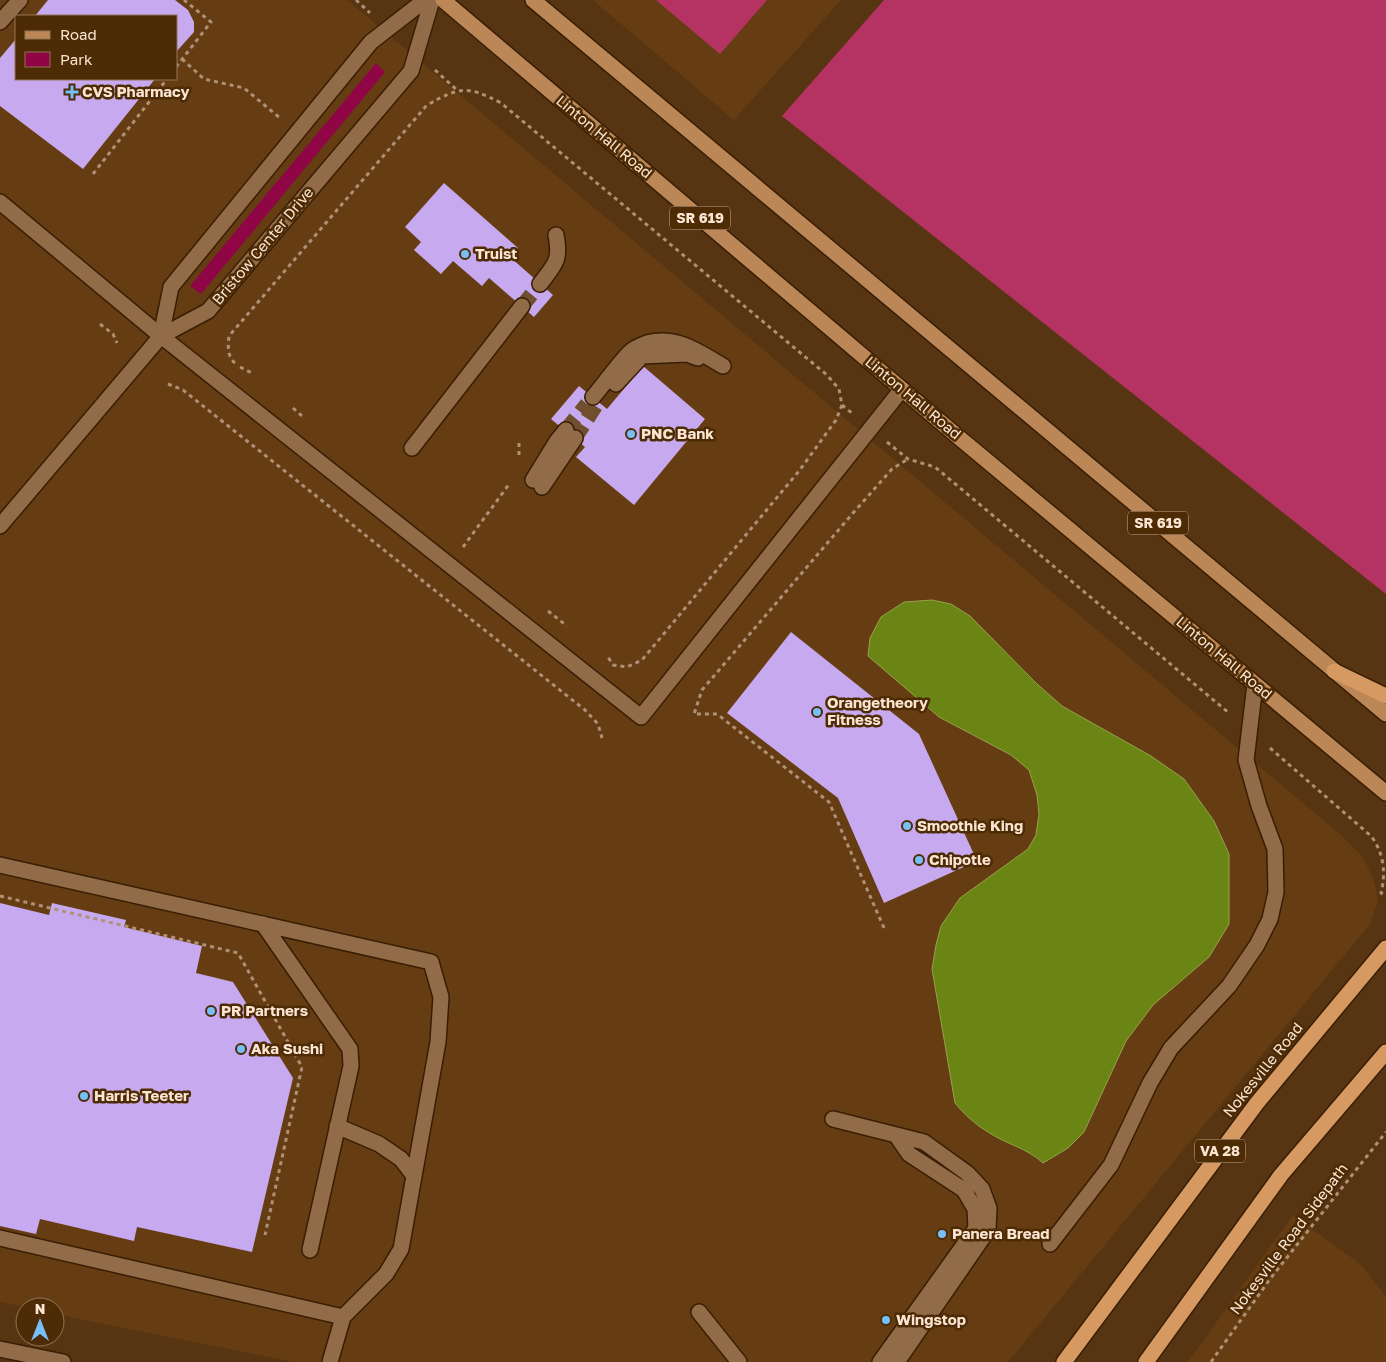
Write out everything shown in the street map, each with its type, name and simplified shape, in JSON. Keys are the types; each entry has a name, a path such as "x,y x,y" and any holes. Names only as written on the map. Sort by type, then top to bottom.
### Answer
{"highway":[{"path":"1334,671 1386,696"},
{"name":"Nokesville Road","path":"1064,1362 1257,1103 1386,948"},
{"path":"1146,1362 1281,1175 1386,1052"}],"main road":[{"name":"Linton Hall Road","path":"443,0 902,389 1386,793"},
{"name":"SR 619","path":"533,0 1386,714"}],"street":[{"path":"0,22 20,0"},
{"path":"0,526 162,336 171,287 371,42 425,0"},
{"name":"Bristow Center Drive","path":"162,336 208,311 412,71 432,0"},
{"path":"0,202 162,336 641,717 902,389"},
{"path":"540,284 556,262 559,250 556,235"},
{"path":"412,448 522,306"},
{"path":"596,400 631,351 645,344 658,341 674,342 691,348 723,366"},
{"path":"538,483 557,441 570,434"},
{"path":"1050,1244 1111,1164 1150,1083 1171,1048 1229,986 1257,945 1270,920 1276,892 1275,849 1259,806 1246,760 1255,684"},
{"path":"0,865 431,962 441,997 438,1042 401,1249 386,1274 343,1317 330,1362"},
{"path":"263,924 350,1049 351,1066 310,1250"},
{"path":"833,1119 924,1142 967,1173 982,1189 989,1208 988,1230 897,1362"},
{"path":"337,1126 379,1144 401,1159 414,1176"},
{"path":"880,1362 976,1228 975,1209 964,1190 909,1154 896,1135"},
{"path":"0,1238 343,1317"},
{"path":"699,1312 739,1362"},
{"path":"0,1349 63,1362"}],"path":[{"path":"178,64 211,22 184,0"},
{"path":"182,59 204,78 244,88 284,122"},
{"path":"93,174 166,80"},
{"path":"252,373 232,361 227,348 229,336 427,105 446,95 464,90 483,94 500,103 827,375 839,389 842,405 836,420 799,471 642,660 628,667 613,665 608,657"},
{"path":"100,324 112,334 117,343"},
{"path":"168,384 183,390 585,710 598,724 602,738"},
{"path":"519,443 519,463"},
{"path":"884,928 829,802 717,714 694,714 702,690 853,513 892,470 908,459 935,467 1250,731 1371,836 1377,843 1382,857 1384,880 1381,893 1386,896"},
{"path":"463,547 514,478"},
{"path":"0,896 238,953 302,1067 265,1235"},
{"name":"Nokesville Road Sidepath","path":"1211,1362 1270,1279 1386,1132"}],"shaded area":[{"path":"0,0 347,0 1342,836 1363,857 1373,879 1378,899 1370,924 1008,1362 294,1362 65,1316 65,1297 15,1297 15,1305 0,1302"},
{"path":"593,0 841,0 734,120"},
{"path":"656,0 767,0 720,54"},
{"path":"884,0 1386,0 1386,594 782,116"},
{"path":"932,600 951,604 970,616 1036,683 1062,706 1151,756 1184,779 1214,821 1229,854 1229,924 1209,957 1153,1005 1126,1041 1084,1132 1068,1148 1043,1163 984,1129 970,1119 955,1103 932,969 941,926 960,898 1028,849 1036,835 1039,814 1037,795 1029,770 1011,755 939,717 868,656 870,638 881,617 904,602"},
{"path":"1293,1215 1360,1264 1386,1297 1386,1362 1188,1362"}],"green space":[{"path":"376,63 385,72 201,294 190,286"}],"building":[{"name":"CVS Pharmacy","path":"48,0 175,0 188,10 194,22 194,32 178,50 178,15 36,15"},
{"name":"CVS Pharmacy","path":"15,40 15,80 154,80 83,169 0,106 0,58"},
{"name":"Truist","path":"444,183 518,248 510,257 553,295 534,317 489,278 482,286 453,261 441,274 414,250 421,242 405,227"},
{"name":"PNC Bank","path":"643,366 705,419 634,505 576,457 585,447 551,419 579,386 607,409"},
{"path":"791,632 919,734 977,861 884,903 838,798 727,713"},
{"name":"Harris Teeter","path":"0,903 49,915 52,903 126,920 124,927 202,946 196,973 233,982 293,1078 252,1252 137,1227 134,1241 40,1219 36,1234 0,1226"}],"tunnel":[{"path":"522,306 540,284"},
{"path":"575,438 598,402"},
{"path":"566,430 587,404"}],"place":[{"name":"CVS Pharmacy","path":"72,92"},
{"name":"Truist","path":"465,254"},
{"name":"PNC Bank","path":"631,434"},
{"name":"Orangetheory Fitness","path":"817,712"},
{"name":"Smoothie King","path":"907,826"},
{"name":"Chipotle","path":"919,860"},
{"name":"PR Partners","path":"211,1011"},
{"name":"Aka Sushi","path":"241,1049"},
{"name":"Harris Teeter","path":"84,1096"},
{"name":"Panera Bread","path":"942,1234"},
{"name":"Wingstop","path":"886,1320"}]}
